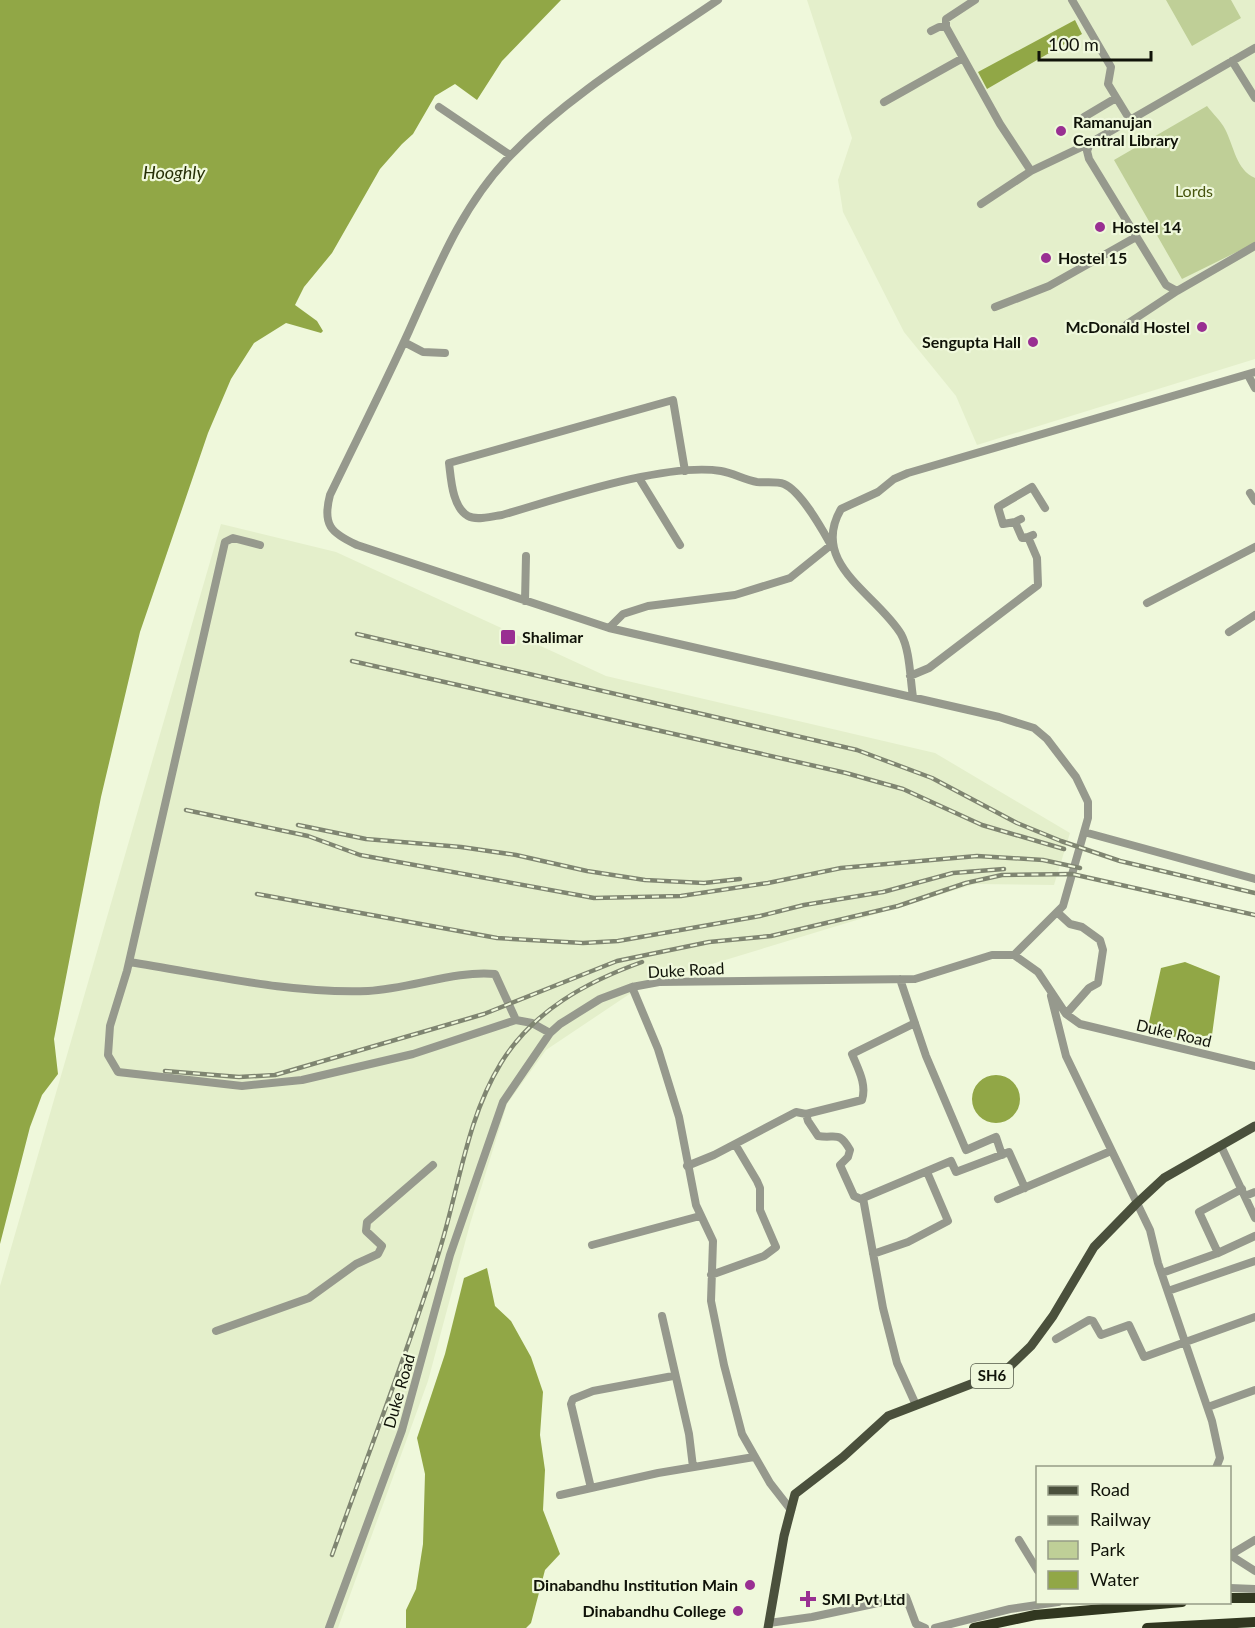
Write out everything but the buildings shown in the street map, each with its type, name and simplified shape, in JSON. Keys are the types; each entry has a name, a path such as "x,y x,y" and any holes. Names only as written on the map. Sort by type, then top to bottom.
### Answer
{"highway":[{"path":"1231,1598 1255,1598"},
{"path":"974,1628 1035,1615 1159,1604"},
{"path":"1147,1628 1255,1622"}],"main road":[{"name":"SH6","path":"769,1625 784,1536 795,1494 843,1457 888,1416 1005,1371 1031,1346 1053,1316 1094,1246 1136,1204 1164,1178 1255,1126"}],"street":[{"path":"718,0 613,70 551,118 510,155 463,216 330,495 325,513 329,525 340,537 357,545 609,628 999,717 1034,728 1047,739 1076,777 1088,802 1083,835 1063,906 1014,955"},
{"path":"975,0 946,19 946,27 1005,132 1031,171"},
{"path":"1072,0 1111,66 1108,84 1130,120"},
{"path":"931,30 946,27"},
{"path":"981,204 1031,171 1090,143 1255,48"},
{"path":"884,102 963,58"},
{"path":"1232,61 1255,98"},
{"path":"1084,117 1116,98"},
{"path":"439,107 510,155"},
{"path":"1090,143 1087,151 1089,159 1166,285 1177,291"},
{"path":"994,307 1048,286 1136,237"},
{"path":"1127,324 1177,291 1255,246"},
{"path":"404,342 423,352 445,353"},
{"path":"831,545 831,532 841,509 878,492 894,479 908,473 1251,374 1255,388"},
{"path":"685,471 673,400 449,463 455,495 460,507 468,516 479,518 502,515 639,478 685,471 721,471 756,482 785,484 807,506 865,596 891,620 902,637 913,697"},
{"path":"639,478 680,545"},
{"path":"909,676 929,668 1038,585 1040,570 1031,536 1022,538 1018,520 1003,524 998,507 1032,487 1045,508"},
{"path":"1250,493 1255,501"},
{"path":"260,545 233,538 225,542 129,962 110,1026 108,1055 118,1072 242,1086 302,1080 413,1054 516,1020 532,1023 550,1033"},
{"path":"609,628 623,614 648,606 735,595 790,578 831,545"},
{"path":"1147,603 1255,547"},
{"path":"525,601 526,556"},
{"path":"1229,632 1255,615"},
{"path":"1083,835 1255,879"},
{"path":"1057,912 1070,924 1082,927 1100,940 1103,950 1098,982 1089,988 1066,1014"},
{"name":"Duke Road","path":"329,1628 402,1431 450,1256 502,1102 550,1033 600,999 632,987 659,982 915,979 992,955 1014,955 1038,972 1066,1014 1080,1024 1255,1066"},
{"path":"129,962 298,989 344,991 406,988 480,972 495,974 516,1020"},
{"path":"900,979 915,1023 966,1150 996,1137 1002,1155"},
{"path":"632,987 657,1049 679,1117 687,1166 700,1215 713,1241 711,1300 741,1434 791,1510"},
{"path":"1050,992 1066,1056 1150,1230 1220,1449 1220,1458 1216,1466"},
{"path":"687,1166 796,1112 806,1114 862,1100 865,1092 852,1054 915,1023"},
{"path":"806,1114 818,1136 832,1134 844,1139 850,1149 848,1157 840,1165 854,1196 863,1200"},
{"path":"711,1275 764,1256 776,1247 760,1210 760,1188 735,1144"},
{"path":"1221,1146 1255,1218"},
{"path":"998,1199 1111,1151"},
{"path":"916,1405 900,1374 863,1200 867,1195 951,1161 956,1172 1009,1152 1024,1188"},
{"path":"216,1331 309,1298 356,1264 378,1254 382,1246 366,1231 367,1222 433,1165"},
{"path":"873,1254 908,1242 948,1221 927,1172"},
{"path":"1218,1253 1199,1212 1243,1193 1255,1192"},
{"path":"592,1245 700,1215"},
{"path":"1162,1273 1218,1253 1255,1236"},
{"path":"1168,1291 1255,1261"},
{"path":"662,1316 673,1376 689,1434 693,1467"},
{"path":"1056,1339 1089,1320 1093,1321 1101,1335 1129,1325 1144,1357 1255,1317"},
{"path":"591,1488 572,1404 573,1399 593,1391 673,1376"},
{"path":"1208,1407 1255,1390"},
{"path":"560,1495 693,1467 754,1457"},
{"path":"1019,1539 1036,1568"},
{"path":"1231,1554 1255,1540"},
{"path":"1231,1556 1255,1572"},
{"path":"1231,1588 1255,1589"},
{"path":"769,1625 906,1597 916,1624 925,1628"},
{"path":"935,1628 1042,1604"}],"shaded area":[{"path":"807,0 1255,0 1255,359 977,445 956,396 904,332 843,212 838,180 852,138"},
{"path":"221,524 336,552 606,676 935,753 1070,833 1054,885 975,884 643,985 546,1050 507,1104 470,1224 428,1381 338,1628 0,1628 0,1286"}],"green space":[{"path":"1166,0 1231,0 1241,18 1192,46"},
{"name":"Lords","path":"1207,106 1225,129 1236,157 1244,169 1255,178 1255,243 1182,279 1114,160"}],"water":[{"name":"Hooghly","path":"0,0 561,0 502,61 477,100 455,84 435,96 413,134 380,169 332,253 304,287 295,305 317,321 323,331 321,333 286,323 254,343 231,379 208,433 140,632 101,797 54,1039 58,1074 42,1095 30,1127 0,1244"},
{"path":"1075,20 1082,34 987,89 978,72"},
{"path":"1185,962 1220,976 1212,1035 1180,1039 1148,1027 1161,968"},
{"path":"996,1075 1013,1082 1020,1099 1013,1116 996,1123 979,1116 972,1099 979,1082"},
{"path":"487,1268 495,1306 511,1321 531,1357 543,1392 540,1435 545,1470 543,1510 560,1554 545,1570 531,1623 526,1628 406,1628 406,1610 416,1589 423,1544 425,1474 417,1438 445,1354 464,1278"}],"railway":[{"path":"357,634 857,750 932,778 1017,823 1061,841 1120,861 1255,893"},
{"path":"352,661 846,773 903,789 982,825 1064,849"},
{"path":"186,810 308,836 360,855 594,898 681,896 768,883 841,868 977,856 1043,860 1080,868"},
{"path":"298,825 366,839 461,847 516,855 587,871 645,880 704,883 740,879"},
{"path":"257,894 497,938 583,943 618,941 760,916 804,905 883,892 953,873 1004,869"},
{"path":"165,1071 239,1077 275,1075 484,1014 617,961 709,942 771,936 898,906 966,883 1002,875 1072,874 1255,915"},
{"path":"332,1555 427,1290 471,1131 489,1085 514,1045 545,1013 581,989 642,962"}],"place":[{"name":"Ramanujan Central Library","path":"1061,131"},
{"name":"Hostel 14","path":"1100,227"},
{"name":"Hostel 15","path":"1046,258"},
{"name":"McDonald Hostel","path":"1202,327"},
{"name":"Sengupta Hall","path":"1033,342"},
{"name":"Shalimar","path":"508,637"},
{"name":"Dinabandhu Institution Main","path":"750,1585"},
{"name":"SMI Pvt Ltd","path":"808,1599"},
{"name":"Dinabandhu College","path":"738,1611"}]}
